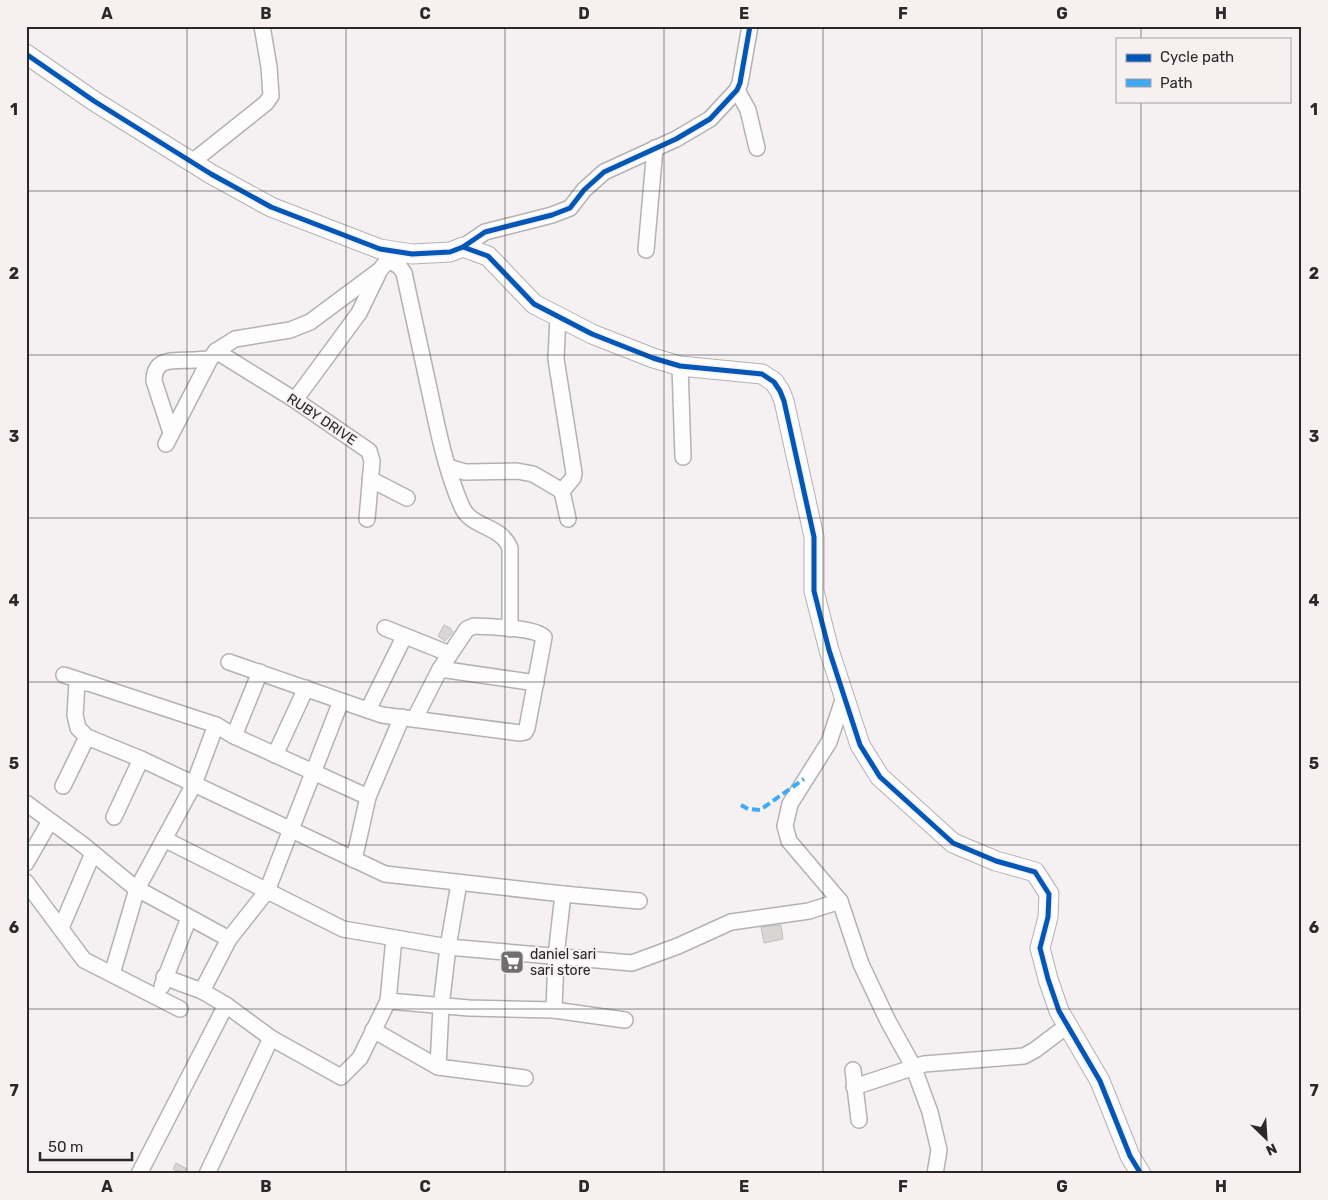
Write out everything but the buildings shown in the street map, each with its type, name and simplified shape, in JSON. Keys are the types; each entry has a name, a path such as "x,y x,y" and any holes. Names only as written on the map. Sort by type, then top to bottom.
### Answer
{"street":[{"path":"192,162 266,103 271,96 262,26"},
{"path":"213,355 169,438 154,381 154,374 162,363 171,360 193,360 213,355 235,339 290,330 310,322 387,260 412,254 450,252 463,247 485,232 552,215 570,208 584,190 604,172 676,139 710,119 737,90 740,83 750,26"},
{"path":"26,54 94,101 211,174 271,207 380,249 387,260 399,266 404,273 441,442 463,508 475,521 498,532 507,540 510,548 510,629"},
{"path":"737,90 748,110 757,148"},
{"path":"646,250 655,148"},
{"path":"463,247 488,256 534,304 592,334 653,358 680,366 762,374 774,382 784,402 814,537 814,591 829,650 860,745 880,777 953,843 996,861 1035,872 1049,894 1048,917 1040,948 1048,979 1060,1011 1100,1081 1130,1156 1141,1174"},
{"path":"295,400 358,313 387,260"},
{"path":"558,316 556,358 574,473 573,478 562,491"},
{"name":"RUBY DRIVE","path":"213,355 295,400 369,451 372,461 367,519"},
{"path":"680,366 683,457"},
{"path":"448,467 465,472 517,471 533,474 562,491 568,519"},
{"path":"370,479 407,498"},
{"path":"229,662 382,715 408,718 520,733 525,732 527,728 544,637 526,630 474,626 468,629 408,718 368,797 354,860"},
{"path":"385,628 450,654"},
{"path":"368,710 404,637"},
{"path":"440,669 536,683"},
{"path":"234,736 260,672"},
{"path":"64,675 216,725 234,736 368,797"},
{"path":"87,683 77,683 75,715 78,728 87,737 141,758 385,874 639,901"},
{"path":"275,755 306,688"},
{"path":"844,697 829,742 790,804 784,826 789,840 840,901 861,964 888,1021 913,1066 930,1112 939,1150 935,1174"},
{"path":"202,991 228,939 268,891 341,701"},
{"path":"112,974 137,889 194,784 216,725"},
{"path":"64,786 87,737"},
{"path":"114,817 141,758"},
{"path":"26,803 93,853 137,889 228,939"},
{"path":"26,863 50,821"},
{"path":"164,839 343,929 448,947 632,963 678,946 731,922 809,912 840,901"},
{"path":"61,928 93,853"},
{"path":"26,882 84,960 180,1009"},
{"path":"438,1067 441,1006 458,883"},
{"path":"554,1010 556,956 563,894"},
{"path":"159,997 164,977 188,918"},
{"path":"164,977 202,991 226,1005 271,1038 341,1077 360,1058 388,1001 394,938"},
{"path":"388,1001 441,1006 554,1010 625,1020"},
{"path":"138,1174 226,1005"},
{"path":"854,1087 913,1066 1024,1056 1068,1025"},
{"path":"373,1030 438,1067 525,1078"},
{"path":"207,1174 271,1038"},
{"path":"853,1070 859,1120"}],"marked path":[{"path":"741,805 748,809 760,810 804,779"}],"cycle path":[{"path":"26,54 94,101 211,174 271,207 380,249 412,254 450,252 463,247 485,232 552,215 570,208 584,190 604,172 676,139 710,119 737,90 740,83 750,26"},
{"path":"463,247 488,256 534,304 592,334 653,358 680,366 762,374 774,382 784,401 814,537 814,591 829,650 860,745 880,777 953,843 996,861 1035,872 1049,894 1048,917 1040,948 1059,1011 1100,1081 1130,1156 1141,1174"}],"place":[{"name":"daniel sari sari store","path":"512,962"}]}
